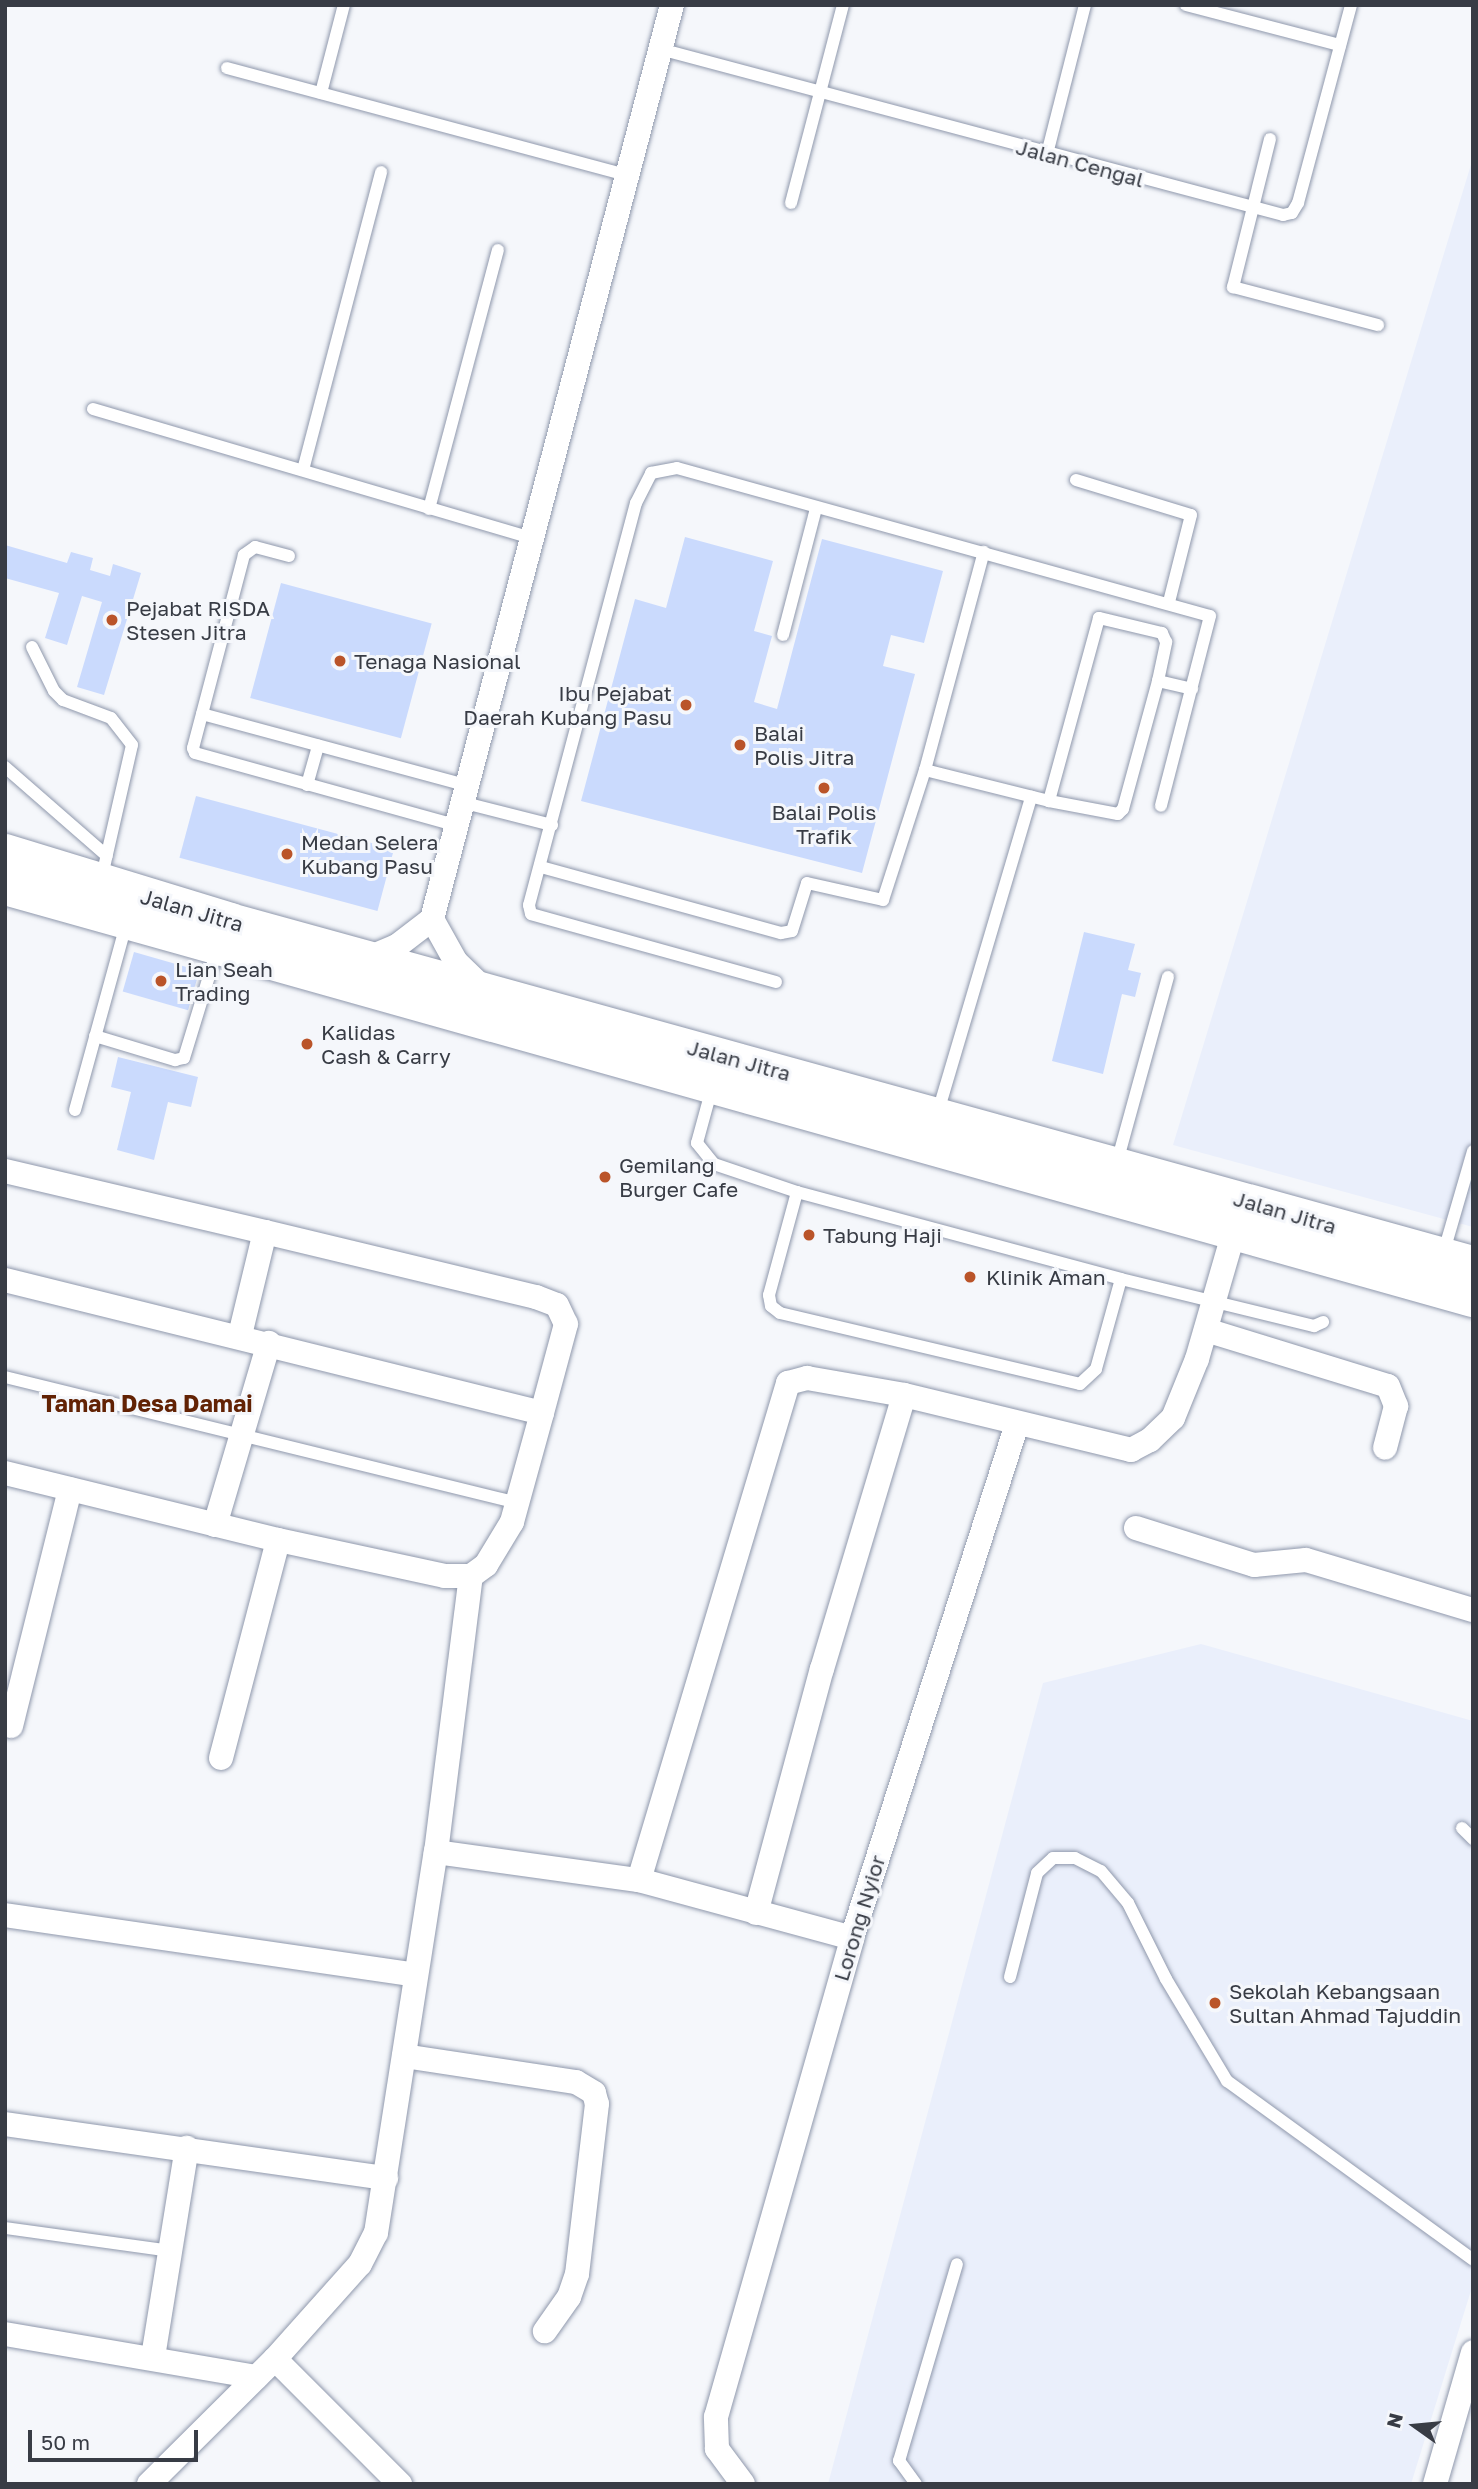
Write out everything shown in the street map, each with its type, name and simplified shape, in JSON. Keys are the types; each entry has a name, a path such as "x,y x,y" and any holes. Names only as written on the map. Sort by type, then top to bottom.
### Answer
{"highway":[{"name":"Jalan Jitra","path":"5,853 103,870 366,959 1458,1261"},
{"name":"Jalan Jitra","path":"15,894 127,921 712,1088 1473,1298"}],"street":[{"path":"366,959 414,936 432,919 672,5"},
{"path":"432,919 456,962 486,991"},
{"path":"5,1171 556,1305 566,1324 518,1503 498,1548 471,1576 436,1852 415,1975 386,2178 371,2248 275,2359 149,2484"},
{"path":"639,1880 788,1383 807,1378 904,1395 1107,1447 1131,1450 1150,1440 1172,1418 1206,1330 1234,1232"},
{"path":"240,1335 265,1233"},
{"path":"5,1280 240,1335 542,1413"},
{"path":"1206,1330 1388,1386 1396,1406 1385,1448"},
{"path":"215,1525 270,1343"},
{"path":"756,1913 821,1669 904,1395"},
{"name":"Lorong Nyior","path":"743,2484 717,2449 716,2417 852,1938 1017,1424"},
{"path":"5,1473 278,1540 445,1576 471,1576"},
{"path":"10,1726 70,1489"},
{"path":"1136,1528 1254,1565 1306,1560 1473,1610"},
{"path":"221,1758 278,1540"},
{"path":"436,1852 639,1880 852,1938"},
{"path":"5,1915 415,1975"},
{"path":"404,2056 576,2082 594,2093 597,2104 578,2274 569,2297 545,2331"},
{"path":"5,2124 386,2178"},
{"path":"153,2357 187,2148"},
{"path":"5,2334 153,2357 256,2377"},
{"path":"1435,2484 1473,2352"},
{"path":"275,2359 400,2484"}],"lane":[{"path":"321,93 344,5"},
{"path":"791,203 843,5"},
{"path":"1047,154 1085,5"},
{"path":"1186,5 1340,45"},
{"name":"Jalan Cengal","path":"660,49 1283,215 1292,213 1298,203 1351,5"},
{"path":"227,68 627,175"},
{"path":"1270,139 1233,286 1378,325"},
{"path":"303,470 381,172"},
{"path":"429,509 498,250"},
{"path":"93,409 531,538"},
{"path":"776,982 536,918 529,905 636,503 651,473 677,468 816,508 1170,602 1210,616 1161,806"},
{"path":"1076,481 1191,515 1170,602"},
{"path":"783,635 816,508"},
{"path":"289,556 255,547 244,555 202,714 195,753 307,785 461,804 552,825"},
{"path":"541,867 788,934 807,883 883,901 925,770 984,552"},
{"path":"925,770 1049,802 1111,815 1123,810 1158,681 1166,636 1099,618 1049,802"},
{"path":"32,647 54,691 64,699 111,718 132,745 103,870"},
{"path":"1158,681 1192,689"},
{"path":"202,714 318,746 461,804"},
{"path":"307,785 318,746"},
{"path":"5,767 103,870"},
{"path":"937,1115 1031,797"},
{"path":"75,1110 127,921"},
{"path":"95,1036 175,1060 184,1058 218,947"},
{"path":"1116,1165 1168,977"},
{"path":"712,1088 696,1143 702,1155 714,1164 797,1192 1121,1279 1314,1326 1323,1322"},
{"path":"1458,1261 1473,1151"},
{"path":"797,1192 769,1295 771,1306 780,1312 1080,1384 1096,1369 1121,1279"},
{"path":"5,1377 518,1503"},
{"path":"1462,1828 1473,1839"},
{"path":"1010,1977 1037,1873 1053,1858 1075,1857 1101,1871 1128,1903 1166,1979 1227,2081 1473,2260"},
{"path":"5,2228 170,2251"},
{"path":"916,2484 900,2461 957,2264"}],"shaded area":[{"path":"1473,158 1473,1227 1173,1145"},
{"name":"Sekolah Kebangsaan Sultan Ahmad Tajuddin","path":"1201,1644 1473,1721 1473,2284 1411,2484 828,2484 1043,1683"}],"building":[{"name":"Ibu Pejabat Daerah Kubang Pasu","path":"685,537 773,561 754,631 772,636 754,702 777,709 822,539 943,571 924,643 891,635 883,666 915,674 862,873 581,801 635,599 666,608"},
{"name":"Pejabat RISDA Stesen Jitra","path":"5,545 67,563 71,552 93,558 90,570 110,576 113,564 141,573 104,695 77,687 102,602 82,596 67,645 45,638 59,593 5,578"},
{"name":"Tenaga Nasional","path":"281,583 432,623 401,738 250,698"},
{"name":"Medan Selera Kubang Pasu","path":"196,796 394,849 377,911 179,858"},
{"path":"1084,932 1135,944 1128,970 1141,973 1135,997 1122,994 1103,1074 1052,1061"},
{"name":"Lian Seah Trading","path":"134,952 199,971 188,1010 123,991"},
{"path":"118,1057 198,1077 191,1107 168,1102 154,1160 117,1150 131,1092 111,1087"}],"place":[{"name":"Pejabat RISDA Stesen Jitra","path":"112,620"},
{"name":"Tenaga Nasional","path":"340,661"},
{"name":"Ibu Pejabat Daerah Kubang Pasu","path":"686,705"},
{"name":"Balai Polis Jitra","path":"740,745"},
{"name":"Balai Polis Trafik","path":"824,788"},
{"name":"Medan Selera Kubang Pasu","path":"287,854"},
{"name":"Lian Seah Trading","path":"161,981"},
{"name":"Kalidas Cash & Carry","path":"307,1044"},
{"name":"Gemilang Burger Cafe","path":"605,1177"},
{"name":"Tabung Haji","path":"809,1235"},
{"name":"Klinik Aman","path":"970,1277"},
{"name":"Sekolah Kebangsaan Sultan Ahmad Tajuddin","path":"1215,2003"}],"district":[{"name":"Taman Desa Damai","path":"147,1403"}]}
